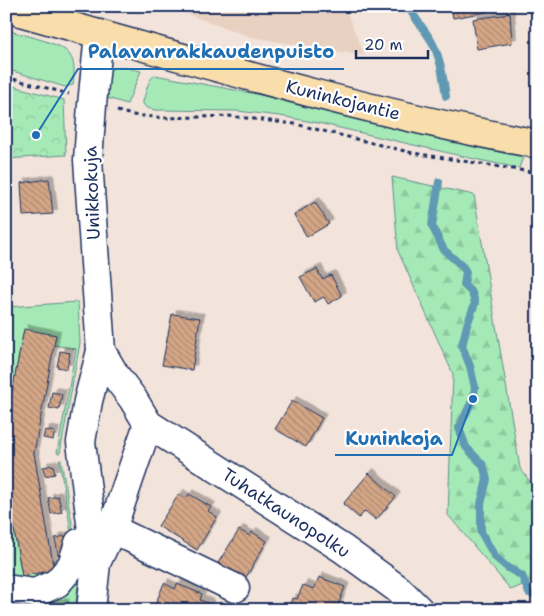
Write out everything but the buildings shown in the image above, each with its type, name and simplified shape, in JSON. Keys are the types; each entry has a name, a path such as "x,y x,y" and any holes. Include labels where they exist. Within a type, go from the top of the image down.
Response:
{"main road":[{"name":"Kuninkojantie","path":"6,8 366,107 538,144"}],"street":[{"name":"Unikkokuja","path":"91,610 81,442 88,401 101,351 88,160 99,34"},
{"name":"Unikkokuja","path":"88,553 112,529 148,424 101,351"},
{"path":"88,401 97,391 103,388 111,386 125,389"},
{"name":"Tuhatkaunopolku","path":"148,424 343,549 398,589 419,610"},
{"path":"112,529 236,588"},
{"path":"6,590 35,593 57,583 72,565 88,553"}],"path":[{"path":"6,77 70,94 92,105 132,115 167,118 229,116 295,124 413,153 538,173"}],"shaded area":[{"path":"165,6 344,6 365,56 250,37"}],"green space":[{"path":"6,30 40,39 65,50 73,61 73,85 65,87 6,69"},
{"path":"122,67 141,71 127,104 101,96 104,73 114,68"},
{"path":"155,75 325,107 480,148 523,157 519,168 280,116 237,111 155,110 147,108 143,101 148,83"},
{"path":"6,84 64,100 66,155 6,159"},
{"path":"392,177 474,195 520,468 538,493 538,578 511,590 448,515 453,374 398,251"},
{"path":"78,302 80,343 60,453 57,453 76,349 54,345 56,335 24,330 6,423 6,307"},
{"path":"59,460 61,460 80,569 75,610 64,610 64,604 43,602 76,562"},
{"path":"6,484 22,576 54,570 53,561 68,558 61,574 6,584"}],"waterway":[{"path":"408,6 438,55 446,96"},
{"path":"439,182 432,226 444,250 466,272 464,285 472,293 475,303 462,346 470,366 475,388 473,399 459,428 466,447 483,465 487,479 481,504 481,532 495,557 508,568 522,576 529,593 538,596"}],"place":[{"name":"Palavanrakkaudenpuisto","path":"36,135"},
{"name":"Kuninkoja","path":"473,399"}]}
